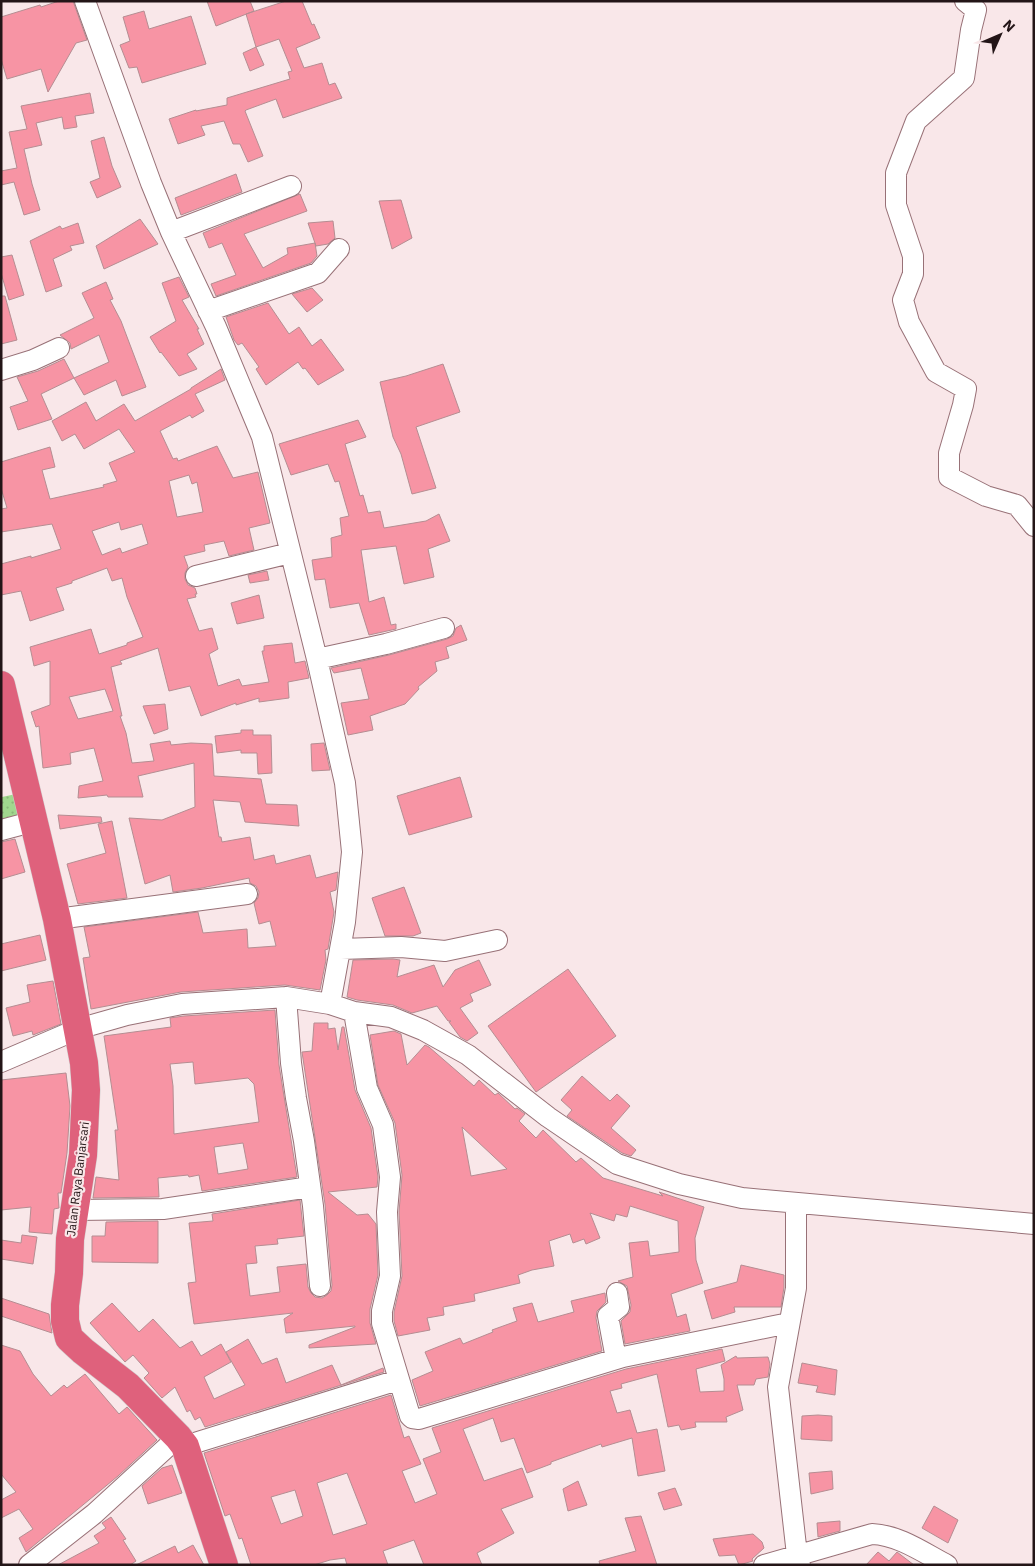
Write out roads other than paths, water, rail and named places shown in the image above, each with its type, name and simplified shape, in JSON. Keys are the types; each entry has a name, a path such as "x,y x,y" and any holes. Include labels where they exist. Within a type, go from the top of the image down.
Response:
{"highway":[{"name":"Jalan Raya Banjarsari","path":"1,686 35,821 84,1063 86,1110 83,1155 70,1239 69,1273 65,1305 65,1320 69,1338 128,1386 182,1441 224,1565"}],"street":[{"path":"85,1 151,184 262,437 317,659 344,783 352,852 341,949 330,1004"},
{"path":"965,1 976,10 964,78 916,121 896,173 896,205 913,256 913,274 903,300 909,322 936,372 966,390 949,453 950,477 986,496 1017,505 1034,526"},
{"path":"171,232 292,186"},
{"path":"208,311 318,273 339,249"},
{"path":"1,370 33,360 59,348"},
{"path":"196,576 290,553"},
{"path":"317,659 386,644 444,628"},
{"path":"1,830 35,821"},
{"path":"56,919 246,894"},
{"path":"341,949 401,947 444,951 497,940"},
{"path":"286,997 291,1063 310,1187 320,1286"},
{"path":"1,1062 78,1029 127,1015 182,1004 286,997 330,1004 354,1012 391,1017 423,1030 468,1055 548,1117 617,1164 688,1186 742,1198 1034,1224"},
{"path":"354,1012 367,1088 383,1126 390,1177 387,1212 390,1276 382,1317 395,1370 412,1418 419,1419 616,1359 788,1323"},
{"path":"75,1210 163,1209 310,1187"},
{"path":"796,1203 796,1288 788,1323 778,1387 798,1560"},
{"path":"616,1359 608,1316 619,1307 617,1293"},
{"path":"29,1565 182,1441 395,1370"},
{"path":"764,1565 798,1560 872,1534 884,1534 947,1565"}]}
